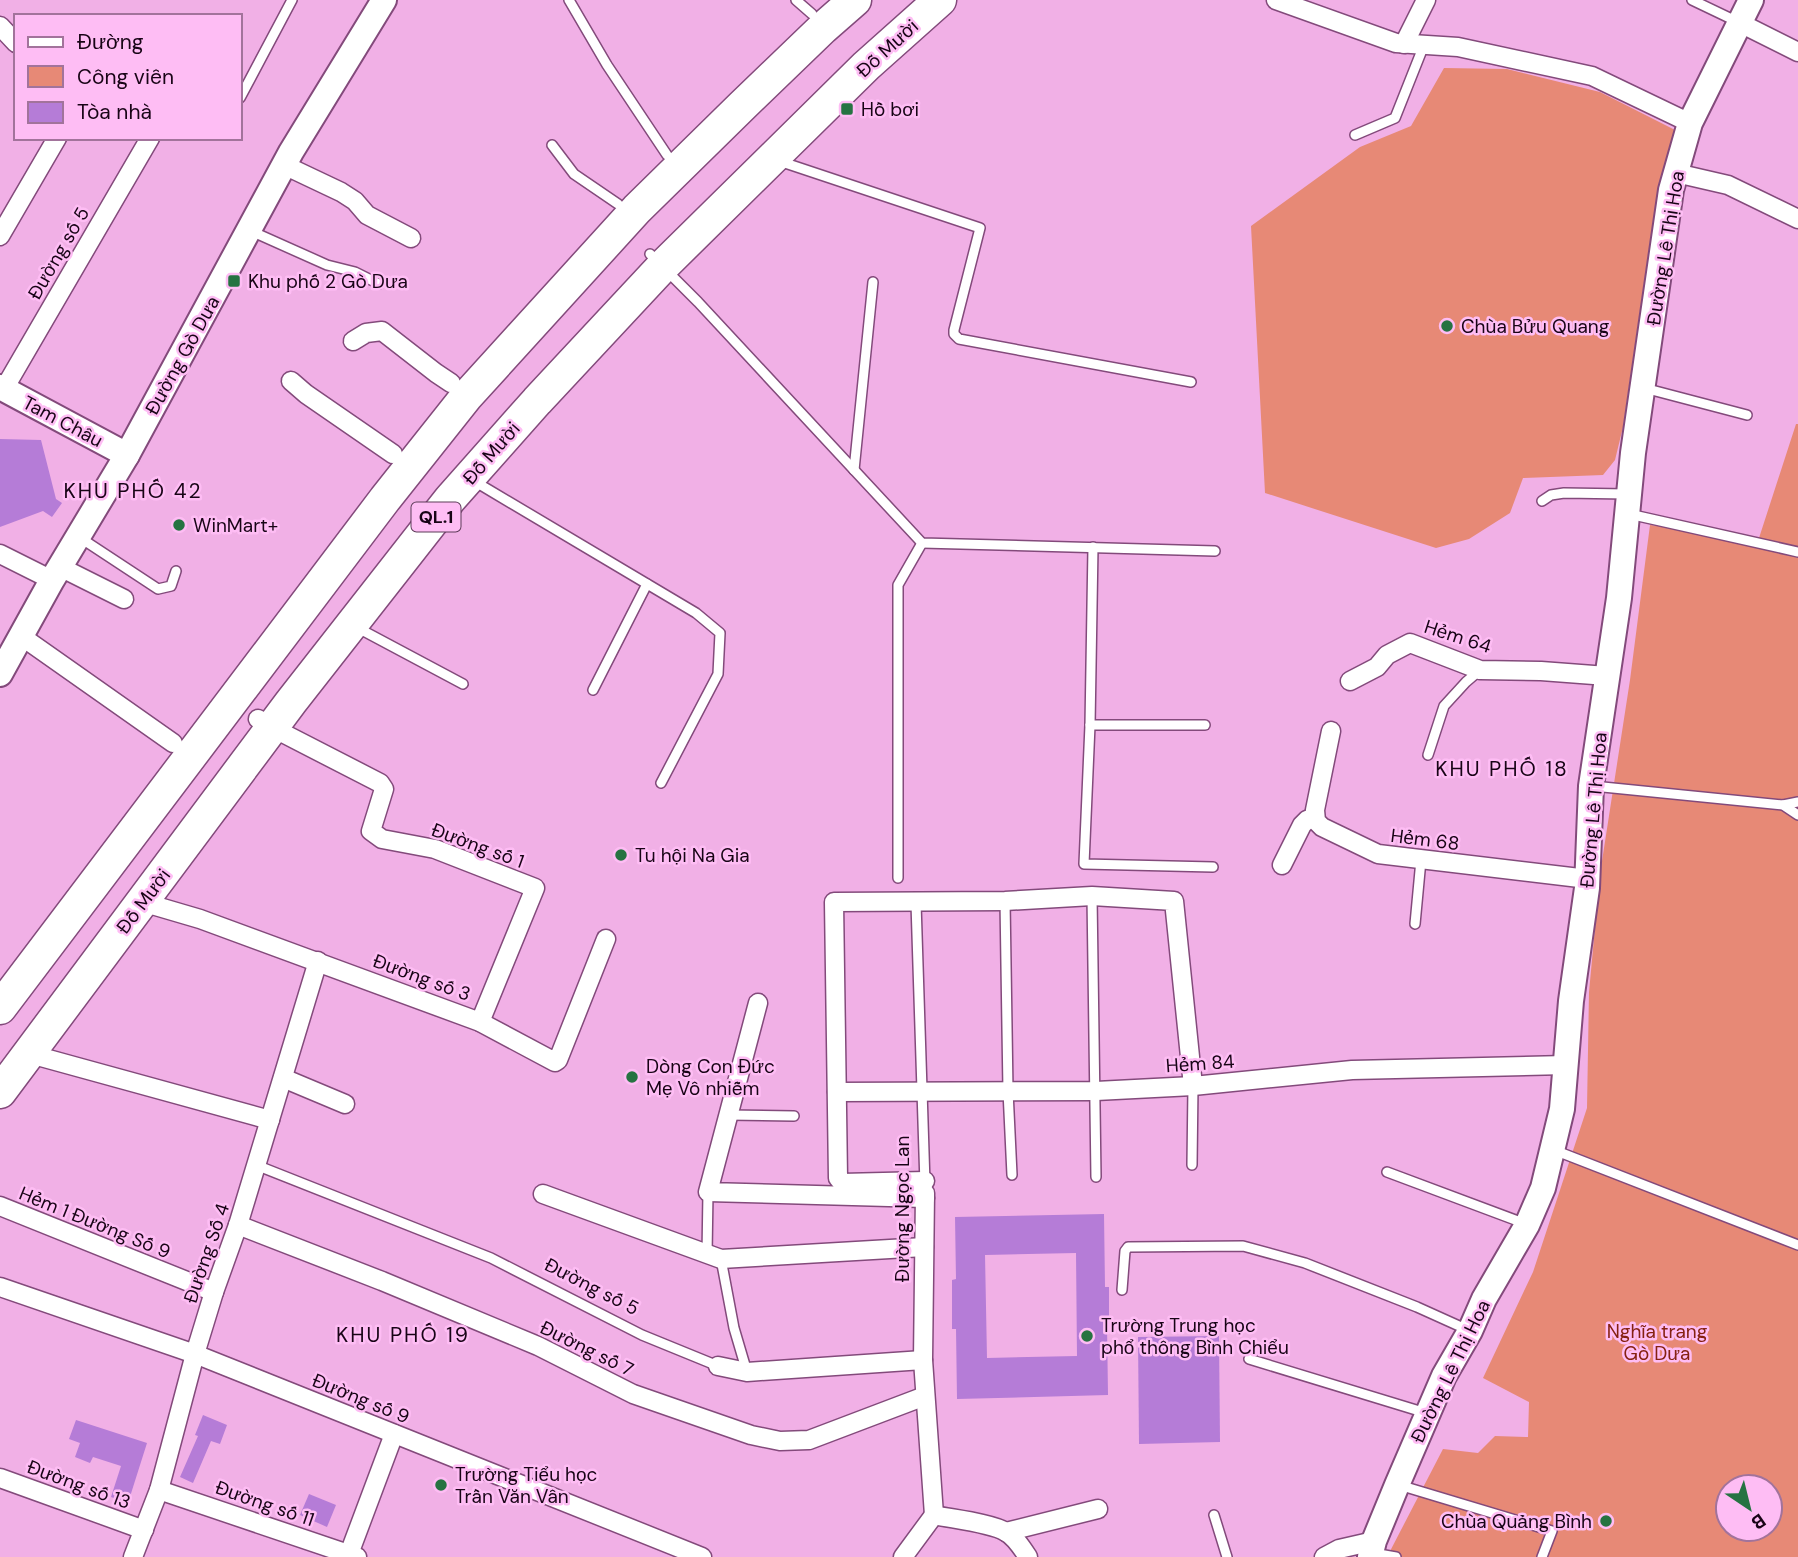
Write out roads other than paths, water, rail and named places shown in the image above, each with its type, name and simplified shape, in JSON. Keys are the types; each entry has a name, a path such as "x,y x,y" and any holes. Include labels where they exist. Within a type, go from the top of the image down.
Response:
{"highway":[{"name":"QL.1","path":"0,977 84,882 466,397 637,209 855,0"},
{"name":"Đỗ Mười","path":"0,1066 265,724 351,625 450,499 753,149 916,0"},
{"name":"Đỗ Mười","path":"0,1092 142,902 265,724 347,595 494,421 577,330 771,158 866,66 940,0"},
{"name":"QL.1","path":"0,1008 173,743 393,454 452,383 618,204 812,5"}],"street":[{"name":"Đường Gò Dưa","path":"0,674 127,455 284,165 384,0"},
{"path":"1276,0 1396,43 1458,47 1592,76 1690,123"},
{"path":"1404,44 1426,0"},
{"name":"Đường Lê Thị Hoa","path":"1372,1550 1444,1376 1484,1298 1527,1225 1543,1188 1562,1109 1571,1001 1588,879 1591,786 1619,598 1633,453 1671,190 1690,123 1751,0"},
{"path":"1740,23 1798,52"},
{"path":"0,26 14,41"},
{"path":"1,229 56,140"},
{"name":"Đường số 5","path":"2,388 149,140"},
{"path":"284,165 341,192 355,201 367,215 411,238"},
{"path":"1676,173 1728,185 1798,219"},
{"path":"353,341 366,333 382,331 452,383"},
{"path":"291,380 306,394 393,454"},
{"name":"Tam Châu","path":"2,388 127,455"},
{"path":"0,554 124,599"},
{"path":"21,636 173,743"},
{"name":"Hẻm 64","path":"1350,681 1377,667 1387,654 1409,643 1480,670 1607,676"},
{"name":"Đường số 1","path":"265,724 380,783 384,789 370,831 382,839 435,849 535,888 480,1021"},
{"path":"1282,865 1302,825 1314,817 1331,731"},
{"name":"Hẻm 68","path":"1314,817 1318,825 1378,854 1588,879"},
{"path":"925,1191 839,1182 834,902 1005,901 1092,896 1174,901 1193,1086"},
{"name":"Đường số 3","path":"142,902 200,919 480,1021 555,1062 606,939"},
{"name":"Đường Số 4","path":"132,1557 159,1490 195,1354 238,1225 318,961"},
{"path":"758,1003 708,1192 925,1191"},
{"path":"30,1054 270,1120"},
{"name":"Hẻm 84","path":"837,1092 1096,1091 1193,1086 1352,1070 1566,1065"},
{"path":"283,1078 345,1104"},
{"name":"Đường Ngọc Lan","path":"925,1191 923,1360 934,1515"},
{"path":"543,1194 714,1257 924,1247"},
{"name":"Hẻm 1 Đường Số 9","path":"0,1206 214,1292"},
{"name":"Đường số 7","path":"238,1225 538,1346 633,1394 751,1435 780,1441 809,1440 925,1396"},
{"name":"Đường số 9","path":"0,1287 195,1354 702,1557"},
{"name":"Đường số 5","path":"718,1366 747,1372 923,1360"},
{"path":"353,1555 394,1434"},
{"name":"Đường số 13","path":"0,1478 144,1530"},
{"name":"Đường số 11","path":"159,1490 353,1555"},
{"path":"1006,1532 1098,1509"},
{"path":"903,1557 934,1515 1006,1532 1028,1557"},
{"path":"1324,1557 1339,1549 1372,1550"}],"lane":[{"path":"242,94 292,0"},
{"path":"569,0 607,65 667,155"},
{"path":"1692,0 1740,23"},
{"path":"1355,135 1395,118 1424,45"},
{"path":"552,145 574,174 618,204"},
{"path":"771,158 980,228 954,330 959,339 1191,382"},
{"path":"249,230 327,265 355,272 379,284"},
{"path":"656,260 922,542 1215,551"},
{"path":"854,470 873,282"},
{"path":"1643,387 1747,415"},
{"path":"469,479 696,612 720,634 718,674 661,783"},
{"path":"1542,501 1551,495 1564,493 1628,504 1798,552"},
{"path":"78,536 158,589 171,586 176,571"},
{"path":"898,878 898,585 922,542"},
{"path":"1093,547 1084,863 1213,867"},
{"path":"593,691 647,584"},
{"path":"351,625 463,684"},
{"path":"1428,755 1444,706 1480,670"},
{"path":"1090,724 1205,725"},
{"path":"1591,786 1783,804 1798,802"},
{"path":"1783,804 1798,815"},
{"path":"1415,924 1421,860"},
{"path":"1092,896 1096,1177"},
{"path":"1005,901 1012,1175"},
{"name":"Đường Ngọc Lan","path":"916,903 925,1191"},
{"path":"1192,1165 1193,1086"},
{"path":"728,1115 794,1116"},
{"path":"1552,1150 1798,1245"},
{"name":"Đường số 5","path":"256,1165 491,1258 642,1335 718,1366"},
{"path":"1387,1172 1527,1225"},
{"path":"708,1192 714,1257 747,1372"},
{"path":"1122,1290 1125,1251 1128,1247 1243,1246 1305,1263 1417,1307 1469,1331"},
{"path":"1249,1359 1428,1413"},
{"path":"1397,1485 1552,1531 1542,1557"},
{"path":"1214,1515 1227,1557"},
{"path":"1372,1550 1396,1557"}],"place":[{"name":"Hồ bơi","path":"847,109"},
{"name":"Khu phố 2 Gò Dưa","path":"234,281"},
{"name":"Chùa Bửu Quang","path":"1447,326"},
{"name":"WinMart+","path":"179,525"},
{"name":"Tu hội Na Gia","path":"621,855"},
{"name":"Dòng Con Đức Mẹ Vô nhiễm","path":"632,1077"},
{"name":"Trường Trung học phổ thông Bình Chiểu","path":"1087,1336"},
{"name":"Trường Tiểu học Trần Văn Vân","path":"441,1485"},
{"name":"Chùa Quảng Bình","path":"1606,1521"}],"district":[{"name":"KHU PHỐ 42","path":"133,491"},
{"name":"KHU PHỐ 18","path":"1502,769"},
{"name":"KHU PHỐ 19","path":"403,1335"}],"park label":[{"name":"Nghĩa trang Gò Dưa","path":"1657,1342"}]}
